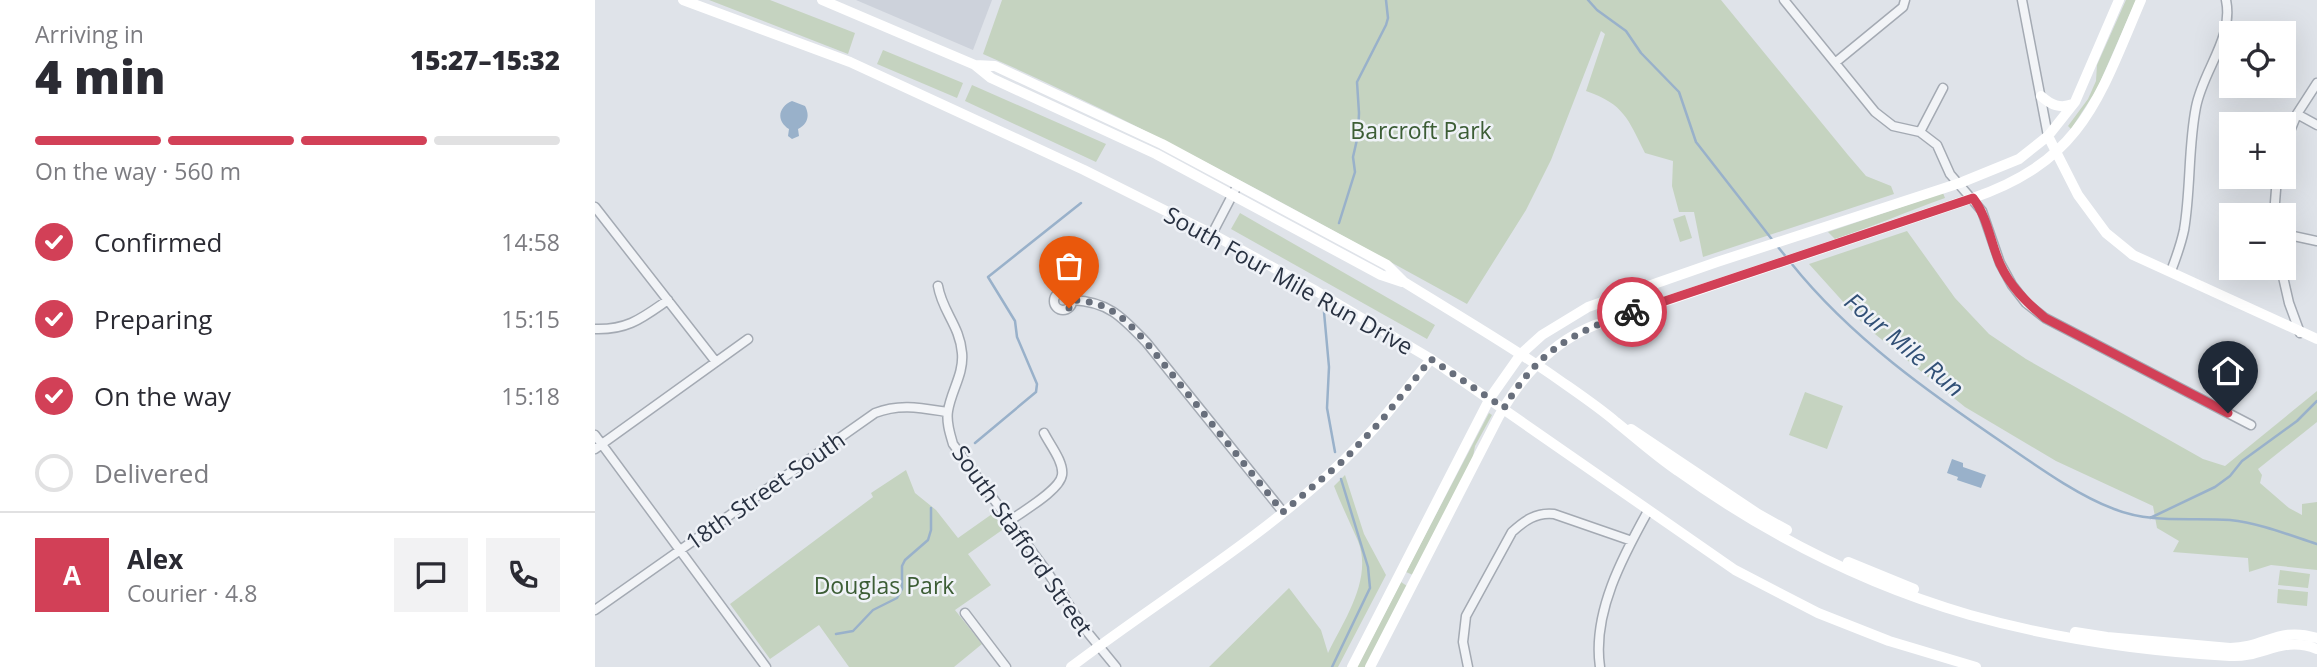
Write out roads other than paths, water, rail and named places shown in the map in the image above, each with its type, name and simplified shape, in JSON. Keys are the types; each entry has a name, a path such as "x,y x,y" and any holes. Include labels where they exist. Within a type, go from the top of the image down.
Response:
{"main road":[{"name":"South Four Mile Run Drive","path":"683,0 850,62 1084,170 1212,234 1431,359 1735,570 1786,598 1889,641 1976,667"},
{"name":"South Four Mile Run Drive","path":"822,0 975,65 991,78 1156,154 1381,275 1404,282"},
{"path":"1352,667 1490,398 1521,354 1556,325 1588,307 1960,183 2019,159 2048,135 2073,104 2119,0"},
{"path":"1370,667 1504,408 1524,376 1536,365 1582,330 1973,198 2020,179 2055,153 2072,136 2096,102 2141,0"},
{"name":"South Four Mile Run Drive","path":"975,65 995,66 1162,144 1387,265 1404,282 1521,354 1615,421 1678,471 1754,520 1851,571 1940,606 2028,630 2094,643 2239,657 2287,643 2317,649"},
{"path":"2041,96 2057,107 2073,104"},
{"path":"2048,135 2078,195 2106,233 2133,255 2317,340"},
{"path":"1071,667 1241,546 1344,460 1381,421 1431,359"},
{"name":"South Four Mile Run Drive","path":"1615,421 1643,435 1758,514 1804,540 1880,576 1970,608 2067,631 2142,641 2239,648 2286,634 2317,638"},
{"path":"1400,575 1414,583"}],"street":[{"path":"1784,0 1875,112 1893,126 1920,132 1937,145 1951,173 1982,211 2000,263 2012,285 2035,310 2045,318 2251,425"},
{"path":"1836,62 1903,7 1905,0"},
{"path":"2022,0 2048,135"},
{"path":"2171,271 2185,222 2196,106 2225,34 2229,13 2226,0"},
{"path":"2317,83 2297,114 2317,125"},
{"path":"1920,132 1943,88"},
{"path":"1212,234 1238,183"},
{"path":"595,207 716,362"},
{"path":"2296,237 2317,242"},
{"path":"2284,280 2289,303 2301,332"},
{"path":"938,286 940,297 958,331 963,356 959,379 947,412"},
{"path":"595,329 607,330 633,324 667,300"},
{"path":"1073,300 1103,305 1122,316 1283,512"},
{"path":"598,446 748,339"},
{"name":"18th Street South","path":"595,610 875,413 905,406 947,412"},
{"name":"South Stafford Street","path":"947,412 949,431 960,456 1011,520 1069,607 1116,667"},
{"path":"1011,520 1054,488 1062,475 1061,466 1044,433"},
{"path":"595,435 598,446 767,667"},
{"path":"1600,667 1598,642 1609,594 1648,511"},
{"path":"1468,667 1463,642 1466,616 1512,532 1520,525 1543,513 1553,514 1632,541"},
{"path":"965,613 1006,667"}],"water":[{"path":"792,101 805,106 808,116 804,125 798,129 799,136 792,139 788,136 789,129 782,122 780,114"},
{"path":"1952,459 1963,463 1963,467 1986,475 1981,488 1957,480 1958,477 1947,473"}],"waterway":[{"path":"1339,223 1355,172 1353,157 1359,113 1357,82 1386,25 1386,0"},
{"name":"Four Mile Run","path":"1588,0 1626,31 1641,53 1679,92 1696,142 1774,242"},
{"path":"975,443 1036,392 1037,384 1017,337 1015,321 988,277 1081,203"},
{"name":"Four Mile Run","path":"1778,247 1787,258"},
{"name":"Four Mile Run","path":"1791,263 1839,316 1893,363 1980,427 2087,497 2128,514 2172,519 2230,520 2317,544"},
{"path":"1324,312 1329,367 1327,408 1335,452"},
{"path":"2150,518 2215,487 2230,476 2242,461 2297,421 2317,401"},
{"path":"1332,667 1370,588 1368,567 1341,479"},
{"path":"836,634 853,631 873,610 897,598 902,589 902,566 905,560 928,540 931,508"}],"park label":[{"name":"Barcroft Park","path":"1421,130"},
{"name":"Douglas Park","path":"884,585"}]}
